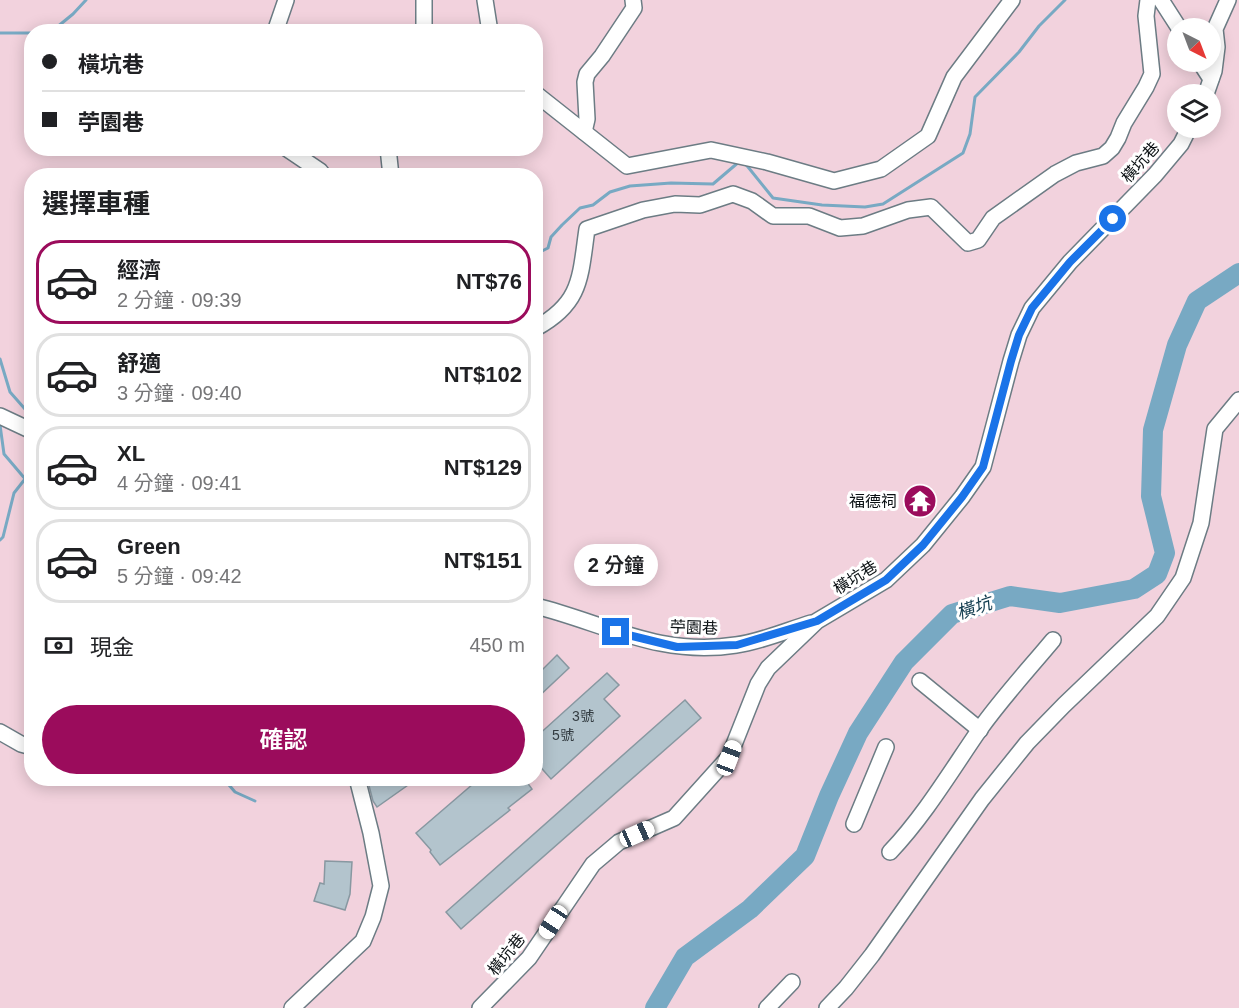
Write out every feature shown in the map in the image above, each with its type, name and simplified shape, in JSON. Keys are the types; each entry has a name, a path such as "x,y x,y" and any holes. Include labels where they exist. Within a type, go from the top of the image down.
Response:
{"street":[{"path":"278,24 286,0"},
{"path":"424,0 424,24"},
{"path":"485,0 489,24"},
{"path":"584,132 587,118 585,82 587,74 634,8 633,0"},
{"path":"543,100 627,165 711,150 767,162 834,181 881,169 928,136 954,77 1012,0"},
{"path":"543,324 554,318 572,300 580,276 587,229 643,210 675,204 700,205 734,194 752,201 773,216 809,216 840,228 863,226 908,210 932,207 968,243 978,240 993,218 1055,174 1076,163 1103,156 1112,148 1152,74 1146,16 1148,0"},
{"path":"1161,0 1173,18"},
{"path":"1209,84 1216,46 1215,30 1228,0"},
{"path":"1206,72 1211,79"},
{"name":"橫坑巷","path":"480,1008 529,958 593,864 619,842 674,818 729,758 758,684 768,668 817,621 886,580 923,545 962,497 983,467 1019,335 1032,308 1070,262 1155,175 1183,138"},
{"path":"298,156 316,168"},
{"path":"827,1008 872,956 982,799 1027,743 1157,616 1183,578 1201,523 1215,429 1239,400"},
{"path":"3,418 24,427"},
{"name":"苧園巷","path":"543,608 635,638 677,647 737,645 817,621"},
{"path":"890,852 936,794 980,730 1053,640"},
{"path":"920,681 980,730"},
{"path":"0,724 24,743"},
{"path":"0,732 24,744"},
{"path":"854,824 886,747"},
{"path":"292,1008 363,941 373,917 381,886 359,786"},
{"path":"766,1008 792,982"}],"shaded area":[{"path":"0,0 1239,0 1239,1008 0,1008"}],"building":[{"path":"557,655 569,668 543,692 543,669"},
{"path":"607,673 619,685 604,699 620,716 551,779 543,770 543,731"},
{"path":"685,700 701,718 461,929 446,912"},
{"path":"369,786 407,786 377,807"},
{"path":"471,786 530,786 532,789 508,808 510,810 440,865 416,833"},
{"path":"325,861 352,862 350,894 345,910 314,901 320,883 324,884"}],"waterway":[{"path":"61,24 86,0"},
{"path":"744,162 773,198 822,205 865,207 883,204 963,153 970,134 975,97 1065,0"},
{"path":"0,33 24,33"},
{"path":"543,250 548,248 551,237 580,208 593,205 610,192 630,186 671,183 713,184 740,161"},
{"name":"橫坑","path":"655,1008 685,957 750,909 805,856 858,733 904,662 952,614 1010,596 1060,603 1134,589 1157,574 1165,553 1151,496 1153,430 1177,345 1197,301 1239,273"},
{"path":"0,359 10,392 24,408"},
{"path":"0,425 4,454 24,478"},
{"path":"0,540 3,537 14,493 24,480"},
{"path":"230,786 235,792 255,801"}],"place":[{"name":"福德祠","path":"920,501"}],"route":[{"path":"616,632 677,647 737,645 817,621 886,580 923,545 983,467 1019,335 1032,308 1070,262 1113,219"}]}
